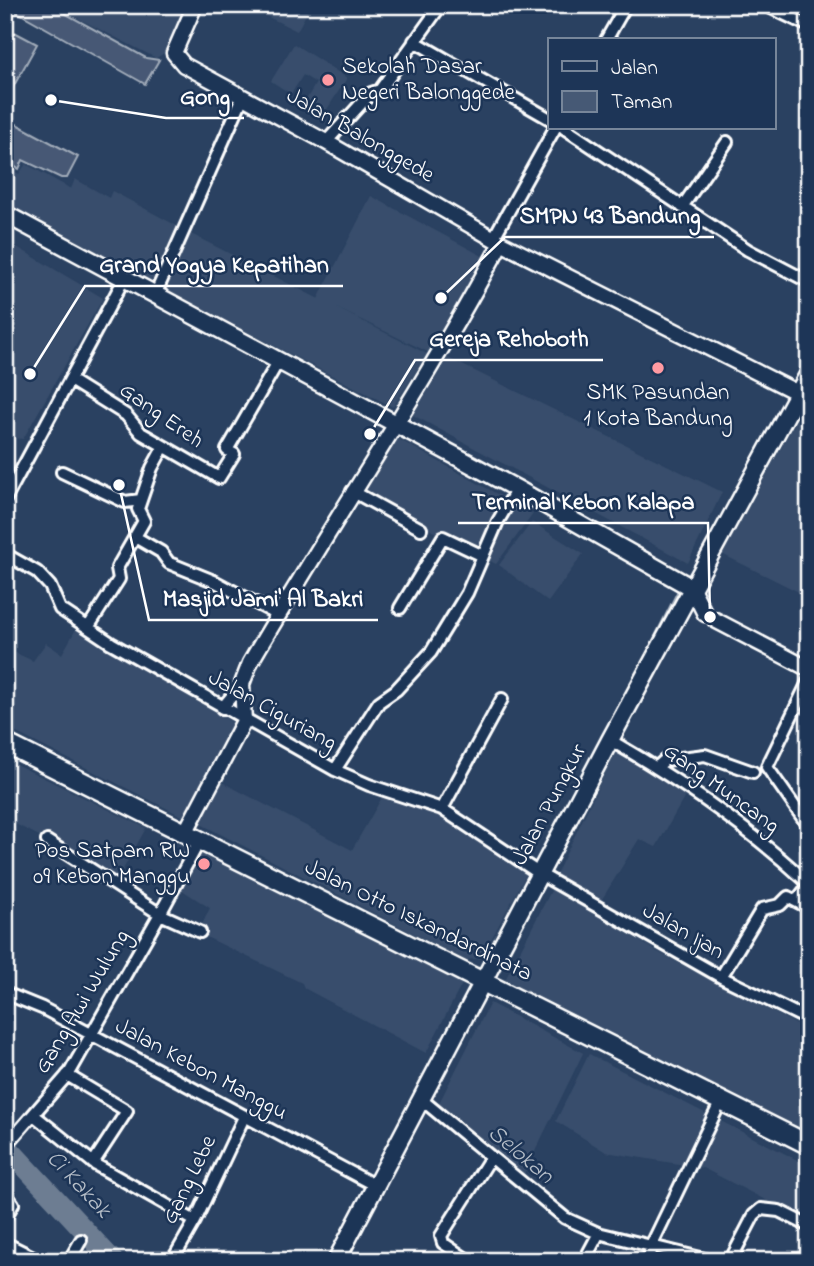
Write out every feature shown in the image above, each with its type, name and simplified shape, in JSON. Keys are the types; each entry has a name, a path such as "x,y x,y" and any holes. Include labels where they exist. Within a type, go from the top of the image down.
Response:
{"main road":[{"path":"8,218 517,489 692,588"},
{"name":"Jalan Pungkur","path":"337,1260 692,588 804,396 809,373"},
{"name":"Jalan Otto Iskandardinata","path":"6,743 809,1145"}],"street":[{"name":"Jalan Balonggede","path":"195,5 176,45 174,53 177,60 497,241 804,396"},
{"path":"326,142 370,93 380,90 441,5"},
{"path":"607,38 626,5"},
{"path":"765,5 809,26"},
{"path":"414,41 548,118"},
{"path":"155,295 243,97"},
{"path":"222,708 242,684 278,615 352,491 397,425 554,130"},
{"path":"567,130 748,250 809,282"},
{"path":"682,207 727,142"},
{"path":"5,500 124,279"},
{"name":"Gang Ereh","path":"70,380 126,415 141,433 163,448 219,478 234,454 227,450 278,362"},
{"path":"89,626 118,579 117,568 145,518 138,509 152,468 163,448"},
{"path":"62,472 125,502 142,500"},
{"path":"335,770 379,702 396,690 431,652 467,593 498,521 517,489"},
{"path":"352,491 421,529"},
{"path":"135,537 161,552 169,563 216,582 278,615"},
{"path":"400,608 443,537 483,556"},
{"name":"Jalan Ciguriang","path":"5,554 37,572 50,586 61,608 135,659 335,770 369,785 442,809 540,874"},
{"path":"692,588 710,617 809,669"},
{"path":"809,680 767,766 809,827"},
{"path":"192,837 244,720 242,684"},
{"path":"442,809 502,699"},
{"name":"Gang Muncang","path":"610,740 657,767 751,831 805,880 808,886 797,900"},
{"path":"657,767 665,760 705,755 753,772"},
{"name":"Gang Awi Wulung","path":"10,1141 35,1116 67,1075 91,1036 160,914 192,837"},
{"path":"47,841 160,914 200,932"},
{"name":"Jalan Ijan","path":"540,874 721,977 809,1020"},
{"path":"721,977 762,909 780,905 788,897 809,908"},
{"name":"Jalan Kebon Manggu","path":"5,993 42,1008 376,1186"},
{"path":"67,1075 127,1111 93,1163"},
{"path":"421,1099 565,1218 597,1233 713,1261"},
{"path":"648,1261 651,1246 721,1101"},
{"path":"35,1116 93,1163 195,1221"},
{"name":"Gang Lebe","path":"172,1261 195,1221 244,1117"},
{"path":"469,1261 443,1243 441,1236 490,1157"},
{"path":"5,1193 13,1204 5,1218"},
{"path":"730,1261 754,1214 761,1209 779,1211 809,1226"},
{"path":"583,1261 597,1233"},
{"path":"69,1261 81,1240"},
{"path":"5,1243 41,1261"}],"shaded area":[{"path":"52,5 188,5 166,52 156,58"},
{"path":"244,5 311,5 297,31"},
{"name":"Sekolah Dasar Negeri Balonggede","path":"294,44 347,78 322,117 303,105 316,83 303,75 291,94 271,81"},
{"path":"26,164 71,189 75,179 109,198 112,191 177,226 151,283 5,206 5,167 19,174"},
{"path":"371,196 486,258 428,352 318,299"},
{"path":"191,234 427,354 393,407 164,289"},
{"path":"5,240 103,298 23,439 5,437"},
{"path":"448,358 722,492 688,563 413,415"},
{"path":"800,414 809,418 809,597 722,554"},
{"path":"393,436 533,514 496,564 361,494"},
{"path":"532,522 583,554 548,602 499,565"},
{"path":"79,624 236,725 188,819 5,727 5,648 33,661 46,643 62,654"},
{"path":"618,746 688,791 656,847 639,839 599,904 554,879"},
{"path":"5,759 146,828 116,882 64,848 5,819"},
{"path":"218,780 352,850 384,794 436,811 528,871 481,958 465,960 197,822"},
{"path":"201,852 463,982 426,1053 304,988 302,983 198,933 210,908 179,888"},
{"path":"553,887 656,951 809,1031 809,1136 504,982"},
{"path":"490,1003 583,1053 521,1180 437,1107"},
{"path":"589,1054 809,1166 809,1222 703,1168 606,1152 556,1121"}],"green space":[{"path":"5,5 50,5 146,58 159,60 145,84"},
{"path":"5,27 37,44 7,98 5,96"},
{"path":"5,118 78,157 67,178 61,178 23,160 19,169 5,162"}],"waterway":[{"path":"798,404 809,410"},
{"path":"635,678 680,588"},
{"name":"Ci Kakak","path":"5,1145 113,1261"}],"place":[{"name":"Sekolah Dasar Negeri Balonggede","path":"328,80"},
{"name":"Gong","path":"51,100"},
{"name":"SMPN 43 Bandung","path":"441,298"},
{"name":"SMK Pasundan 1 Kota Bandung","path":"658,368"},
{"name":"Grand Yogya Kepatihan","path":"30,374"},
{"name":"Gereja Rehoboth","path":"370,434"},
{"name":"Masjid Jami' Al Bakri","path":"119,485"},
{"name":"Terminal Kebon Kalapa","path":"710,617"},
{"name":"Pos Satpam RW 09 Kebon Manggu","path":"204,864"}],"water label":[{"name":"Selokan","path":"520,1155"}]}
